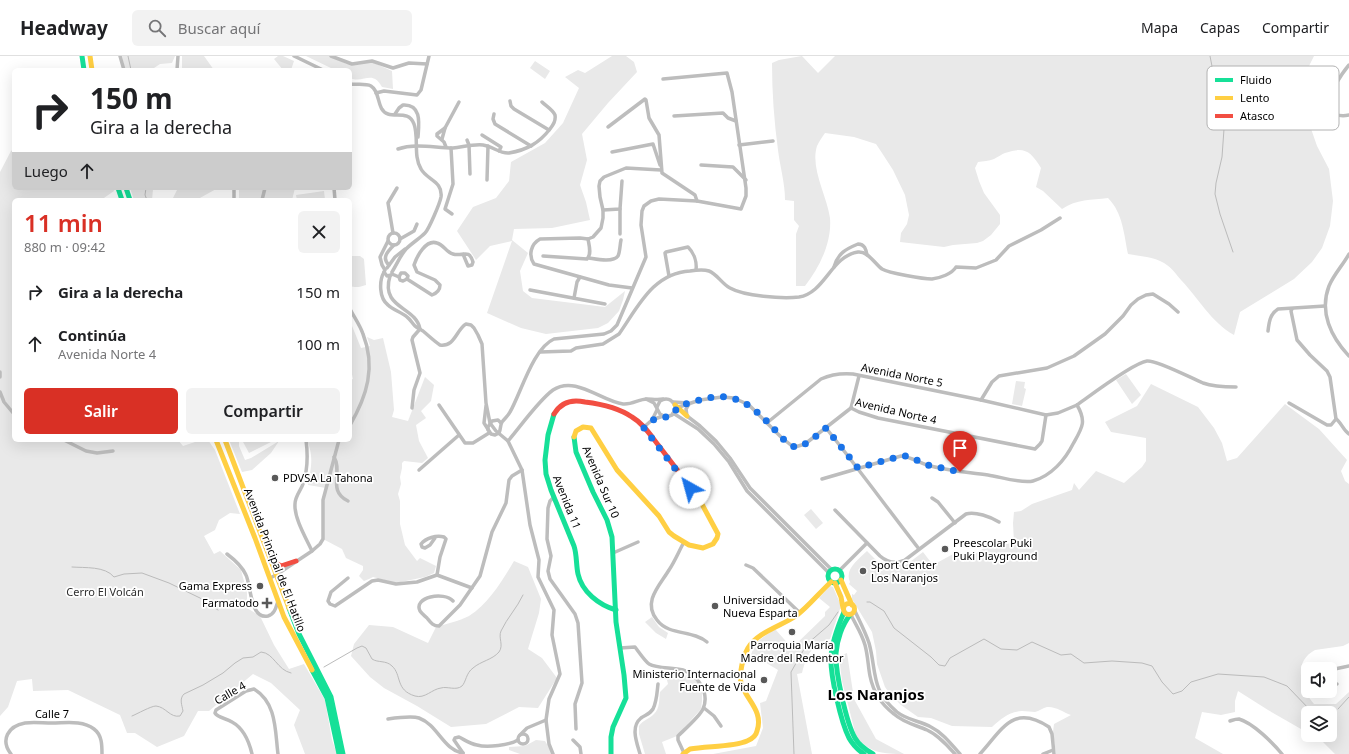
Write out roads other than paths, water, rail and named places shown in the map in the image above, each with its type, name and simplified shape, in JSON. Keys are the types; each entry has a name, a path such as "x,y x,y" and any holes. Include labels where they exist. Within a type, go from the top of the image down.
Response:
{"main road":[{"path":"82,56 84,68"},
{"path":"90,56 92,68"},
{"name":"Avenida 11","path":"616,610 606,608 594,599 580,581 576,551 553,498 546,474 546,456 550,421 554,411 572,400 588,402 629,414 644,428"},
{"path":"675,408 687,416"},
{"name":"Avenida Sur 10","path":"611,754 611,737 613,727 624,706 626,698 616,610 612,537 607,520 576,452 574,436 576,431 582,427 591,428 617,470 662,520 672,535 695,548 708,547 715,542 718,537 718,534 700,499 644,428"},
{"name":"Avenida Principal de El Hatillo","path":"217,442 292,634 327,698 339,754"},
{"name":"Avenida Principal de El Hatillo","path":"226,442 299,634 331,697 343,754"},
{"path":"271,560 281,566 296,560"},
{"path":"851,615 844,610 841,597 829,578 830,571 836,569 840,570 842,576 841,580 853,607 851,615 846,620 837,647 836,658 838,672 853,735 862,748 873,754"},
{"path":"684,754 690,749 749,742 755,738 758,730 757,714 754,704 744,691 741,679 746,653 751,644 790,619 833,583 841,580"},
{"path":"853,607 847,604 844,610 834,638 831,664 846,730 854,745 864,754"}],"street":[{"path":"120,56 123,68"},
{"path":"177,68 178,56"},
{"path":"294,56 319,68"},
{"path":"331,56 352,64 372,61 393,68 410,63 427,64"},
{"path":"376,93 384,91 417,95 421,90 429,56"},
{"path":"1339,78 1349,65"},
{"path":"499,433 501,430 501,423 511,411 526,377 547,342 554,338 604,334 611,331 617,325 646,257 641,225 644,206 651,201 659,199 697,201 741,209 746,196 746,180 739,145 732,92 727,73 663,79"},
{"path":"352,84 369,85 376,93 382,110 388,114 405,115 411,119 415,127 420,168 438,185 441,196 428,229 408,247 398,260 391,274 389,288 392,299 418,322 420,329"},
{"path":"608,126 645,99 649,118 659,135 661,168"},
{"path":"510,101 511,106 514,109 549,130"},
{"path":"442,139 445,128 459,102"},
{"path":"398,149 417,145 451,148 469,145 488,146 505,153 509,153 531,146 538,143 554,124 555,117 553,112 542,102"},
{"path":"395,114 403,105 412,106 417,110 419,117 417,145"},
{"path":"674,116 723,113 728,118 736,121"},
{"path":"494,114 493,119 495,124 531,146"},
{"path":"445,128 436,134 442,139 446,147"},
{"path":"482,136 501,147 499,151"},
{"path":"467,140 469,145 470,174"},
{"path":"739,145 773,141"},
{"path":"612,152 653,144 662,173 695,196 697,201"},
{"path":"487,180 488,146"},
{"path":"451,148 453,184 445,209 452,214"},
{"path":"702,165 732,167 746,180"},
{"path":"632,288 609,285 534,264 531,259 531,249 535,242 540,239 588,239 593,237 601,228 603,210 600,197 600,181 604,177 626,168 661,168"},
{"path":"620,234 622,181"},
{"path":"393,233 388,203 397,188"},
{"path":"603,210 620,209"},
{"path":"540,352 571,350 603,344 613,339 619,334 653,288 668,276 681,271 708,271 713,273 728,287 734,290 756,295 800,297 810,293 834,267 858,252 867,255 881,268 889,272 928,279 938,278 948,274 956,267 976,268 996,260 1009,246 1060,218"},
{"path":"407,279 403,281 400,280 399,277 391,274 387,276 385,257 386,253 394,245 398,244 400,239 414,231 417,224"},
{"path":"391,274 391,269 386,269 382,265 380,254 390,235 393,233"},
{"path":"393,233 398,234 400,239"},
{"path":"588,239 590,249 589,258"},
{"path":"542,256 582,260 589,258 609,260 616,258 619,254 621,240"},
{"path":"388,241 394,245"},
{"path":"399,277 401,273 405,273 408,276 407,279 428,293 432,295 435,294 440,288 440,284 435,280 417,272 414,265 416,256 427,246 435,243 442,246 452,254 462,254"},
{"path":"834,267 836,259 840,254 858,244 863,245 867,255"},
{"path":"408,247 401,251 386,269 381,280 384,301 390,307 406,316 414,326 443,346 451,342 464,325 469,324 474,328 483,350 486,406 484,423 488,431 495,435 499,433"},
{"path":"668,276 666,253 683,248 688,247 692,252 696,270"},
{"path":"1349,254 1330,285 1325,306 1330,331 1349,356"},
{"path":"574,298 577,282 580,277"},
{"path":"530,290 605,304"},
{"path":"981,400 992,382 999,376 1047,368 1074,356 1106,334 1131,305 1146,295 1153,294 1169,304 1178,312"},
{"path":"1268,331 1271,317 1276,310 1325,306"},
{"path":"1292,309 1291,311 1297,340 1327,371 1330,377 1336,419 1349,434"},
{"path":"352,315 363,333 370,360 367,386 352,421"},
{"path":"412,408 414,390 420,373 412,340 420,329"},
{"path":"1046,415 1065,411 1077,405 1141,362 1148,361 1167,367 1204,384 1236,387"},
{"path":"0,372 0,377"},
{"name":"Avenida Norte 5","path":"768,422 816,383 829,375 840,372 981,400 1046,415"},
{"path":"851,408 860,376"},
{"path":"508,441 546,397 559,387 577,387 622,404 628,404 646,399 668,399 675,408 714,444 747,491 830,571"},
{"path":"0,392 4,402 12,412"},
{"name":"Avenida Norte 4","path":"675,408 715,397 734,398 747,404 792,446 795,447 802,446 851,408 858,412 878,418 1034,449 1038,447 1042,441 1046,415"},
{"path":"646,399 654,403 660,414 663,416"},
{"path":"644,428 652,420 658,403 663,399"},
{"path":"1289,403 1327,426 1331,425 1336,419"},
{"path":"652,420 663,416 668,417 675,408 689,404"},
{"path":"689,404 686,409 687,416 716,441 730,458 750,488 830,571"},
{"path":"439,405 465,443 473,443 488,431 490,422"},
{"path":"822,478 901,456 907,456 939,468 996,476 1020,482 1034,481 1052,471 1060,464 1068,453 1083,421 1082,413 1077,405"},
{"path":"486,406 490,422 508,441 522,470 530,525 538,560 538,577 554,610 552,636 560,677 548,704 546,720 549,744 553,754"},
{"path":"490,422 496,420 501,423"},
{"path":"826,428 919,549"},
{"path":"418,470 459,435"},
{"path":"68,442 86,451 97,453 113,451"},
{"path":"306,442 307,469 303,485 295,504 299,522 312,551"},
{"path":"270,578 312,551 323,539 323,500 339,442"},
{"path":"334,457 338,464 336,488 342,498 348,501"},
{"path":"453,601 451,598 436,595 421,602 420,611 435,626 440,626 460,605 480,576 492,532 506,503 509,480 512,476 522,470"},
{"path":"553,498 550,501 548,508 547,539 552,556 548,571 550,579 575,614 578,623 582,683 575,704 576,729"},
{"path":"932,498 938,502 955,523"},
{"path":"835,510 885,561 894,563 905,560 966,514 970,513 992,518 999,522"},
{"path":"435,538 440,536 444,537 446,540 440,557 437,575"},
{"path":"613,553 638,542"},
{"path":"684,542 670,569 654,594 651,608 655,617 665,627 677,632 702,638 707,642"},
{"path":"840,570 867,543"},
{"path":"227,554 237,562 247,576 253,607 260,614 264,616 272,614 276,608 278,600"},
{"path":"746,565 753,568 799,612"},
{"path":"348,578 331,592 328,601 330,604 335,606 372,581 378,580 396,584 417,582 437,575 472,588"},
{"path":"853,607 869,644 875,680 885,698 893,708 905,717 937,730 960,754"},
{"path":"851,615 864,641 872,684 882,702 899,718 909,724 928,730 938,737 955,754"},
{"path":"620,648 635,647 649,664 683,670 693,675 700,683 704,691 704,708 678,736 678,740 684,754"},
{"path":"1337,669 1349,666"},
{"path":"640,754 635,731 636,725 641,718 653,710 656,701 658,684"},
{"name":"Calle 4","path":"252,754 248,740 241,730 231,721 216,715 215,713 216,710 246,691 254,689 258,691 266,701 273,714 278,754"},
{"path":"704,708 714,716 721,726"},
{"path":"388,719 398,717 419,718 434,727 450,746 463,754"},
{"path":"980,754 1014,718 1030,718 1049,727 1052,734 1054,752 1043,754"},
{"path":"1230,721 1234,719 1240,720 1253,726 1282,754"},
{"path":"463,754 454,743 456,738 459,737 472,744 482,746 511,743 518,740 530,726 546,720"},
{"name":"Calle 7","path":"11,754 7,749 5,741 8,732 16,726 26,723 76,723 89,726 97,732 101,740 102,754"},
{"path":"518,740 520,743 525,744 527,742 530,726"},
{"path":"520,736 524,734 528,738"},
{"path":"573,740 580,747 581,754"}],"waterway":[{"path":"128,56 131,68"},
{"path":"1210,56 1212,66"},
{"path":"1224,130 1222,157 1215,194 1233,252"},
{"path":"146,190 146,198"},
{"path":"72,567 100,569 110,573 114,577 124,574 142,573 169,583 200,598 218,610"},
{"path":"324,667 362,646 366,648 372,659 390,664 395,670 404,690 415,696 419,697 441,688 460,687 471,670 499,652 501,647 501,631 523,595"},
{"path":"867,602 870,602 884,611 894,628 939,665 945,666 950,658 984,639 1001,649 1017,650 1032,642 1061,655 1071,654 1084,663 1112,661 1142,663 1152,666 1162,682 1173,694 1182,691 1191,682 1218,674 1264,677 1287,686 1306,706"},
{"path":"794,754 791,672 807,644 829,625 838,612"},
{"path":"132,716 154,706 163,708 173,715 180,716 183,711 181,700 184,694 223,673 243,658 253,657 261,652 269,655 282,669 291,673"},
{"path":"1338,709 1349,697"}],"place":[{"name":"PDVSA La Tahona","path":"275,478"},
{"name":"Preescolar Puki Puki Playground","path":"945,549"},
{"name":"Sport Center Los Naranjos","path":"863,571"},
{"name":"Gama Express","path":"260,586"},
{"name":"Farmatodo","path":"267,603"},
{"name":"Universidad Nueva Esparta","path":"715,606"},
{"name":"Parroquia María Madre del Redentor","path":"792,632"},
{"name":"Ministerio Internacional Fuente de Vida","path":"764,680"}],"district":[{"name":"Los Naranjos","path":"876,695"}],"park label":[{"name":"Cerro El Volcán","path":"105,592"}]}
